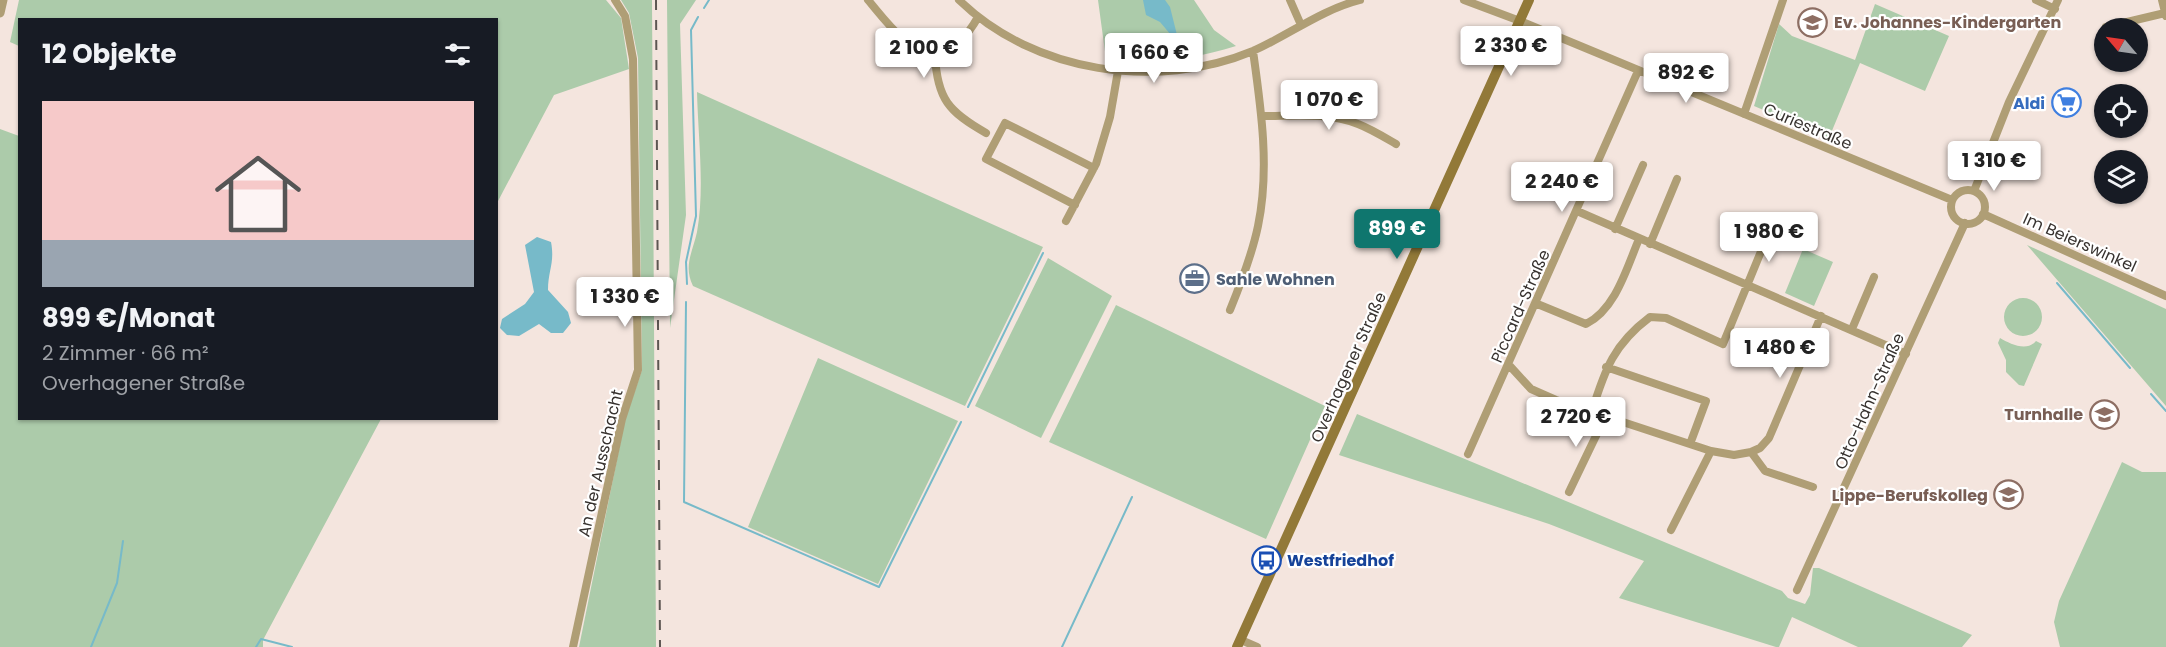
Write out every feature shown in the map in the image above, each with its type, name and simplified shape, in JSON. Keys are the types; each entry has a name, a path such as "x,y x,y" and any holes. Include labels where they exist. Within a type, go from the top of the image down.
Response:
{"main road":[{"name":"Overhagener Straße","path":"1239,643 1529,0"}],"street":[{"path":"0,13 3,0"},
{"name":"An der Ausschacht","path":"573,647 622,419 638,370 633,59 625,16 615,0"},
{"path":"868,0 897,34 914,48 936,55 954,48 969,33 978,17"},
{"path":"959,0 978,17 1007,36 1054,57 1118,71 1161,71 1208,65 1253,51 1301,25 1360,0"},
{"path":"1290,0 1301,25"},
{"name":"Curiestraße","path":"1464,0 1520,21 1952,200"},
{"path":"1744,114 1782,0"},
{"path":"2036,0 2055,9"},
{"path":"1974,191 2009,102 2058,0"},
{"path":"2148,18 2165,15 2162,0"},
{"path":"1230,310 1253,248 1259,224 1263,116 1253,51"},
{"path":"936,55 936,79 945,102 961,118 986,133"},
{"name":"Piccard-Straße","path":"1468,454 1638,70"},
{"path":"1066,221 1094,168 1110,117 1118,71"},
{"path":"1263,116 1342,119 1357,123 1396,144"},
{"path":"1075,205 986,159 1005,123 1094,168"},
{"path":"1616,229 1643,165"},
{"path":"1650,244 1677,179"},
{"path":"1964,190 1974,191 1984,203 1983,214 1974,222 1965,223 1953,215 1952,200 1964,190"},
{"path":"1576,212 1906,354"},
{"name":"Im Beierswinkel","path":"1983,214 2166,296"},
{"name":"Otto-Hahn-Straße","path":"1797,590 1965,223"},
{"path":"1592,411 1606,367 1635,328 1650,317 1666,318 1723,344 1769,232"},
{"path":"1535,303 1586,324 1595,320 1614,295 1639,239"},
{"path":"1852,329 1874,277"},
{"path":"1509,365 1531,389 1711,451 1734,455 1760,448 1769,438 1821,316"},
{"path":"1606,367 1706,401 1690,444"},
{"path":"1569,492 1606,415"},
{"path":"1671,530 1711,451"},
{"path":"1751,452 1765,471 1814,487"},
{"path":"1239,643 1257,647"}],"green space":[{"path":"19,0 606,0 621,18 629,69 554,95 498,201 498,18 18,18 18,46 10,42"},
{"path":"621,0 652,0 656,647 579,647 625,420 642,370 638,58 629,13"},
{"path":"667,0 696,0 680,24 686,215 670,328"},
{"path":"1098,0 1194,0 1214,30 1236,46 1172,59 1139,61 1106,59"},
{"path":"1875,4 1949,36 1925,91 1860,63 1829,138 1754,106 1779,24 1792,36 1855,60"},
{"path":"697,92 1043,247 965,406 693,286 689,265 697,232 701,198"},
{"path":"0,129 18,136 18,420 380,420 263,640 263,647 0,647"},
{"path":"2027,245 2166,309 2166,406"},
{"path":"1803,249 1833,262 1814,306 1785,293"},
{"path":"1048,258 1112,296 1041,438 975,406"},
{"path":"2023,298 2036,304 2042,317 2036,330 2023,336 2010,330 2004,317 2010,304"},
{"path":"1116,305 1325,406 1266,539 1049,442"},
{"path":"2000,338 2018,346 2028,346 2036,341 2042,344 2024,386 2019,385 2006,372 2006,360 1998,343"},
{"path":"818,358 958,421 878,584 748,527"},
{"path":"1357,414 1782,591 1788,598 1805,604 1810,595 1813,568 1819,568 1972,635 1962,647 1858,647 1792,617 1779,647 1776,647 1619,598 1644,561 1549,524 1339,455"},
{"path":"2122,462 2142,472 2166,472 2166,647 2060,647 2054,622 2059,601"}],"water":[{"path":"1143,0 1165,0 1170,7 1177,35 1171,35 1160,22 1146,15"},
{"path":"537,237 551,242 552,256 548,290 568,312 571,323 563,333 551,333 539,324 519,336 507,335 500,328 502,319 525,304 534,292 525,245"}],"waterway":[{"path":"704,8 709,0"},
{"path":"687,284 686,262 696,216 691,30 698,17"},
{"path":"968,407 1043,253"},
{"path":"2057,283 2130,368"},
{"path":"686,302 684,502 879,587 961,422"},
{"path":"2151,394 2166,411"},
{"path":"1062,647 1132,497"},
{"path":"91,647 117,583 123,541"},
{"path":"256,647 261,639 292,647"}],"railway":[{"path":"656,0 660,647"}],"place":[{"name":"Ev. Johannes-Kindergarten","path":"1813,22"},
{"name":"Aldi","path":"2066,103"},
{"name":"Sahle Wohnen","path":"1195,279"},
{"name":"Turnhalle","path":"2104,414"},
{"name":"Lippe-Berufskolleg","path":"2009,495"},
{"name":"Westfriedhof","path":"1266,560"}]}
